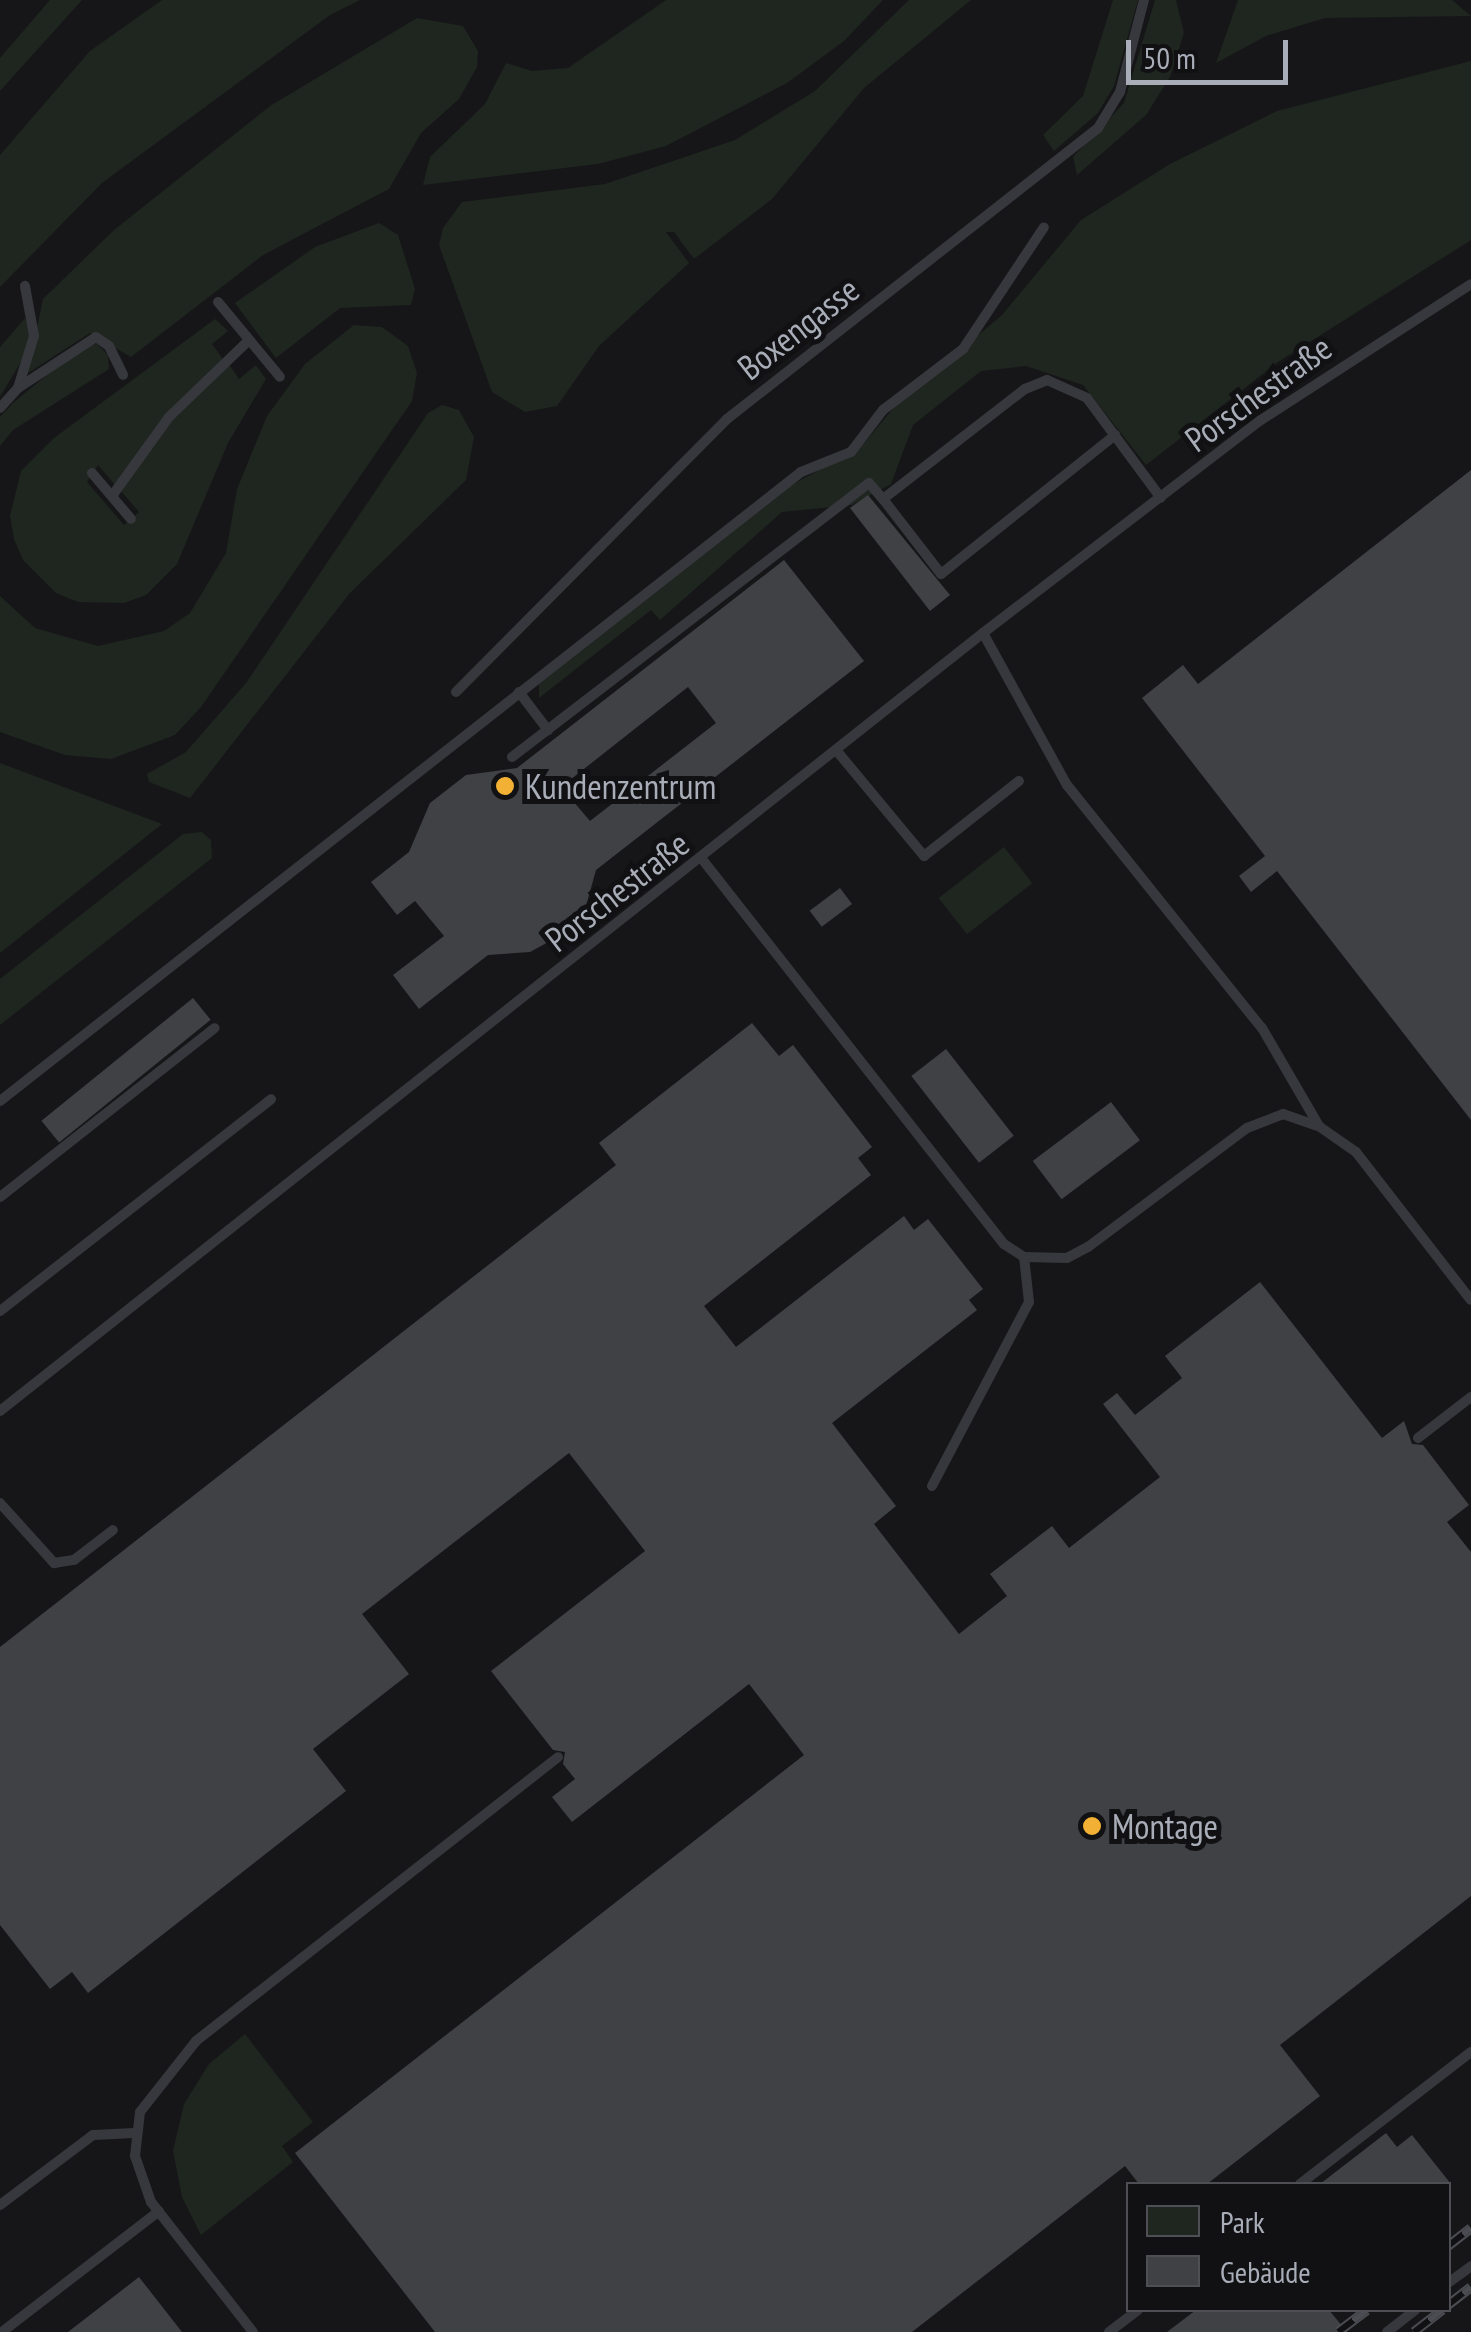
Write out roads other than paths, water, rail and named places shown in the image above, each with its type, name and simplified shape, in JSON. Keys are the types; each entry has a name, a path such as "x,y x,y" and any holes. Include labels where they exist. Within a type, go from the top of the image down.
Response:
{"lane":[{"name":"Boxengasse","path":"456,692 727,419 1098,128 1120,92 1144,0"},
{"path":"0,1101 801,472 851,452 883,410 963,349 1044,227"},
{"name":"Porschestraße","path":"0,1411 983,633 1275,411 1471,284"},
{"path":"18,388 34,336 25,286"},
{"path":"218,302 280,377"},
{"path":"0,408 18,388 96,337 109,346 123,375"},
{"path":"112,496 170,417 249,340"},
{"path":"883,499 1025,389 1047,380 1087,398 1161,498"},
{"path":"512,757 869,483 941,574 1115,435"},
{"path":"92,473 131,519"},
{"path":"983,633 1068,784 1262,1028 1320,1127"},
{"path":"519,692 548,730"},
{"path":"836,750 924,856 1019,781"},
{"path":"702,859 1004,1244 1024,1257 1067,1258 1088,1247 1247,1128 1283,1114 1320,1127 1356,1152 1471,1300"},
{"path":"0,1197 215,1028"},
{"path":"0,1311 271,1099"},
{"path":"932,1486 1028,1302 1024,1257"},
{"path":"1418,1438 1471,1398"},
{"path":"0,1503 54,1563 74,1560 113,1530"},
{"path":"253,2332 144,2186 134,2132 156,2086 196,2041 558,1757"},
{"path":"1303,2182 1471,2052"},
{"path":"0,2204 93,2134 134,2132"},
{"path":"2,2332 159,2211"},
{"path":"1451,2282 1471,2266"},
{"path":"1109,2332 1135,2312"},
{"path":"1387,2332 1413,2312"}],"railway":[{"path":"1451,2244 1471,2228"},
{"path":"1451,2303 1471,2287"},
{"path":"1338,2332 1364,2312"},
{"path":"1414,2332 1439,2312"}],"place":[{"name":"Kundenzentrum","path":"505,786"},
{"name":"Montage","path":"1092,1826"}]}
